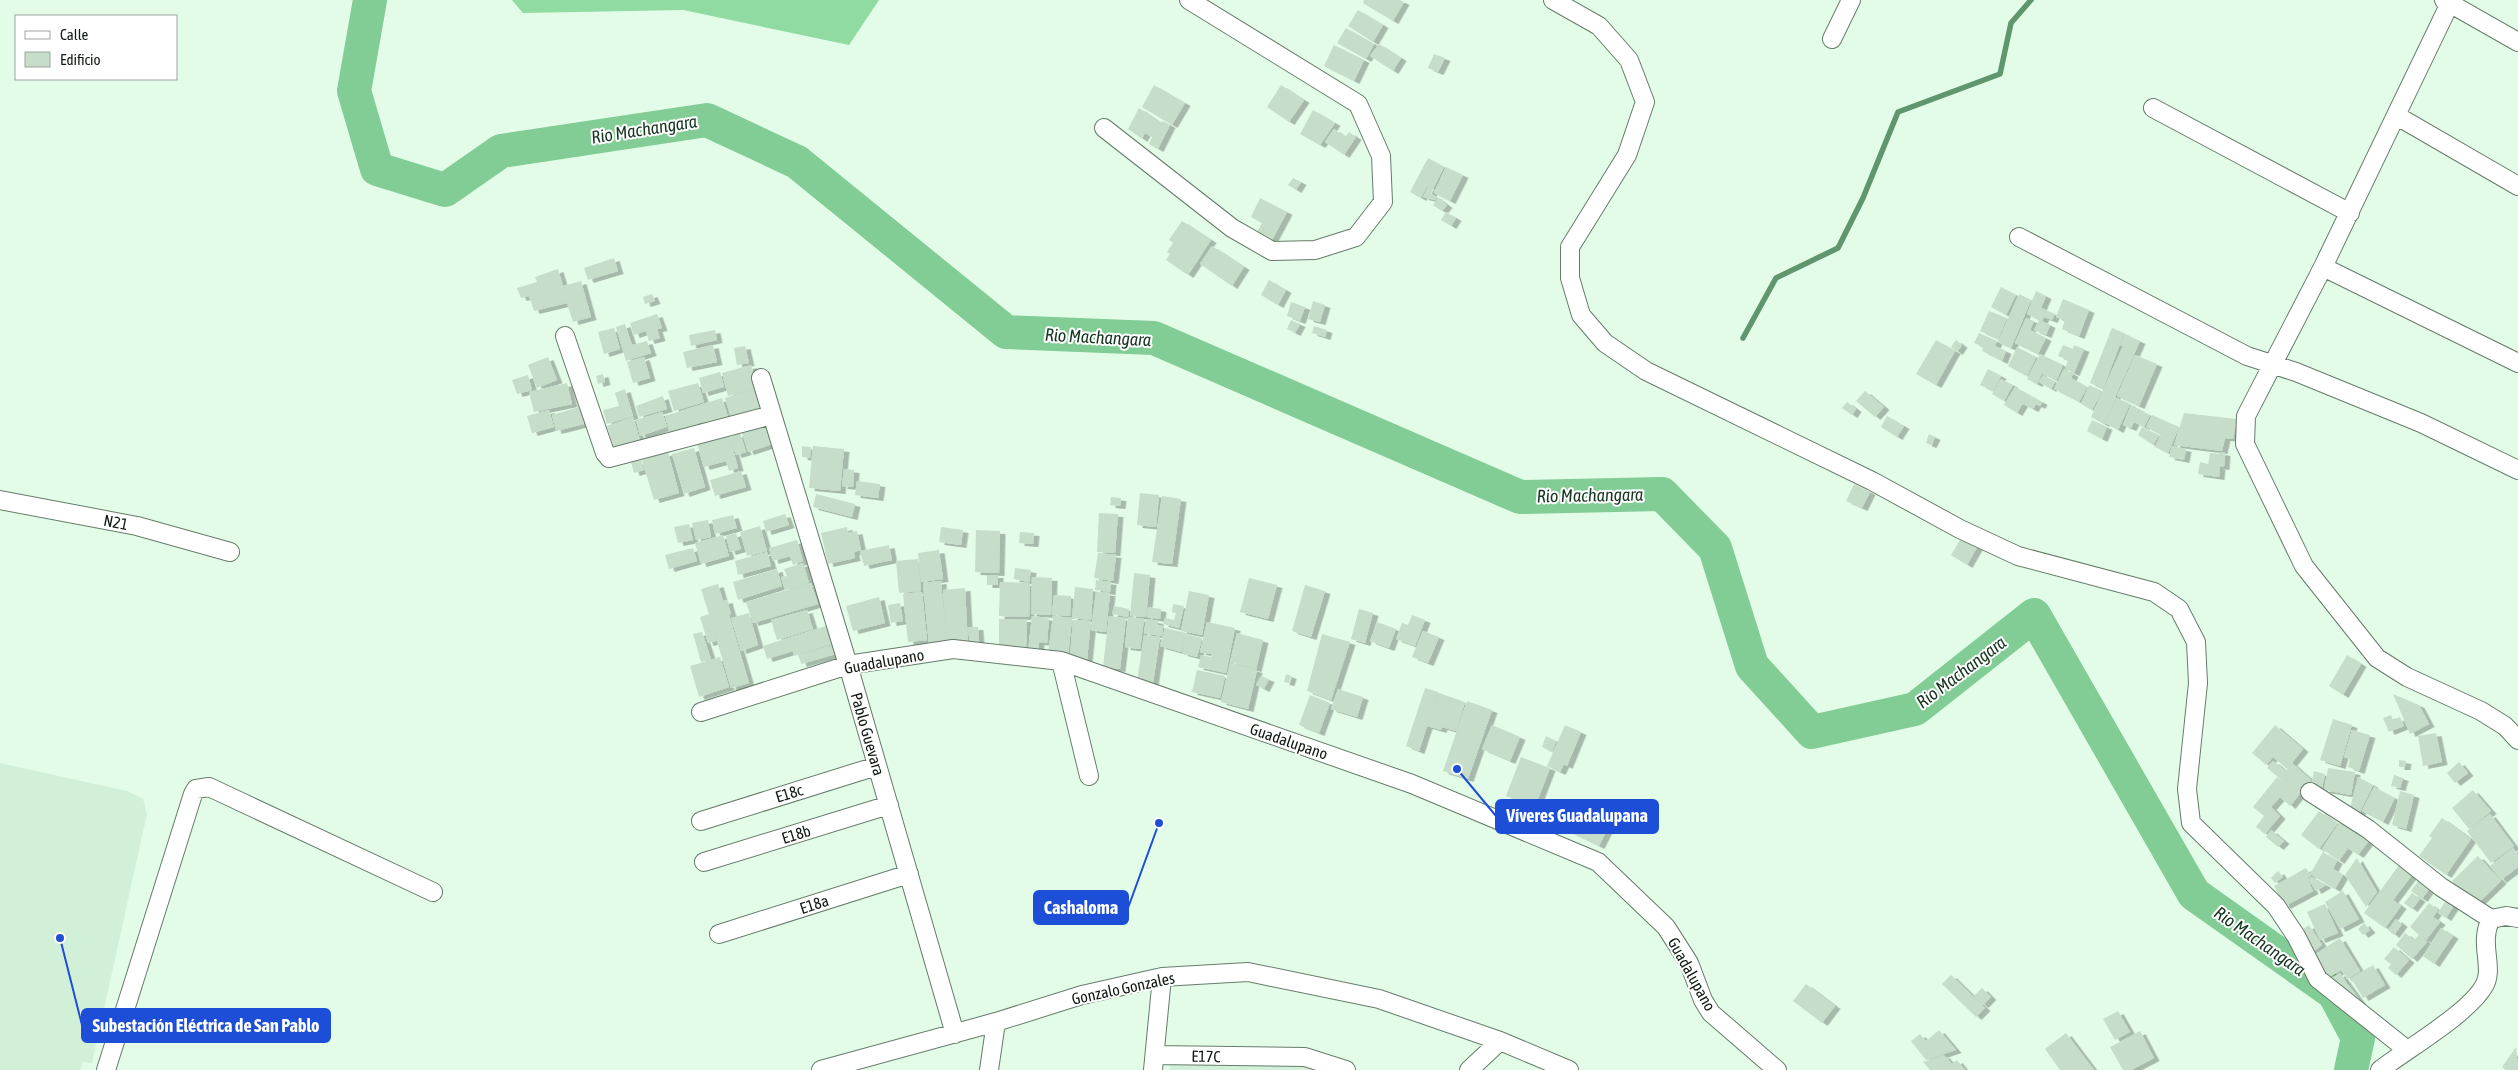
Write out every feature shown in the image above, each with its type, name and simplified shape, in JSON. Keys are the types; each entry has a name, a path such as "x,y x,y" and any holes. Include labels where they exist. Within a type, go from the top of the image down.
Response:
{"street":[{"path":"1104,128 1232,228 1272,251 1315,250 1356,237 1383,202 1381,156 1358,104 1189,0"},
{"path":"1553,0 1599,26 1629,60 1645,102 1627,155 1570,247 1570,278 1581,315 1605,344 1646,371 1872,481 1960,529 2018,556 2154,592 2179,609 2196,642 2198,683 2186,789 2191,823 2276,906 2296,936 2318,979 2406,1050"},
{"path":"1832,39 1851,0"},
{"path":"2518,42 2447,2 2397,116 2350,213 2246,416 2245,444 2304,566 2377,658 2407,677 2481,711 2505,726 2518,740"},
{"path":"2153,108 2350,213"},
{"path":"2397,116 2518,186"},
{"path":"2019,237 2247,356 2272,366 2296,372 2420,423 2518,470"},
{"path":"2323,267 2518,363"},
{"path":"565,336 605,453 609,458 772,415"},
{"name":"Pablo Guevara","path":"761,378 878,766 955,1034"},
{"name":"N21","path":"0,500 137,526 230,552"},
{"name":"Guadalupano","path":"701,712 848,666 953,649 1061,661 1412,784 1598,862 1666,927 1688,963 1703,1000 1711,1013 1778,1070"},
{"path":"1061,661 1089,776"},
{"name":"E18c","path":"701,821 878,766"},
{"path":"106,1070 193,794 196,790 209,786 433,892"},
{"path":"2310,792 2368,829 2441,887 2491,919 2506,916 2518,918"},
{"name":"E18b","path":"704,862 889,805"},
{"name":"E18a","path":"719,934 909,874"},
{"path":"2380,1070 2447,1021 2485,985 2488,966 2485,930 2491,919"},
{"name":"Gonzalo Gonzales","path":"821,1070 955,1034 1082,995 1162,978 1248,972 1379,999 1500,1041 1569,1070"},
{"path":"1154,1063 1162,978"},
{"path":"989,1070 996,1022"},
{"path":"1469,1070 1500,1041"},
{"name":"E17C","path":"1154,1063 1305,1057 1346,1070"}],"shaded area":[{"path":"0,763 127,791 143,799 147,814 92,1063 83,1062 80,1070 0,1070"},
{"path":"1305,1063 1320,1070 1170,1070 1170,1065"}],"green space":[{"path":"512,0 879,0 849,45 683,10 523,13"}],"building":[{"path":"1364,0 1400,0 1404,2 1393,21 1363,3"},
{"path":"1358,10 1383,25 1373,42 1348,26"},
{"path":"1346,28 1374,44 1366,59 1337,43"},
{"path":"1379,44 1401,58 1393,71 1370,56"},
{"path":"1334,45 1364,60 1354,81 1324,66"},
{"path":"1434,54 1445,58 1438,72 1428,68"},
{"path":"1154,85 1185,103 1172,125 1142,107"},
{"path":"1281,85 1304,100 1289,122 1267,107"},
{"path":"1139,108 1161,123 1163,121 1170,125 1158,149 1149,144 1152,137 1145,133 1142,139 1128,129"},
{"path":"1313,110 1335,123 1320,145 1300,134"},
{"path":"1334,129 1345,137 1349,132 1356,137 1344,155 1325,142"},
{"path":"1428,158 1444,167 1433,189 1427,186 1421,198 1410,192"},
{"path":"1446,167 1463,175 1450,201 1434,193"},
{"path":"1293,178 1301,182 1296,190 1288,185"},
{"path":"1428,187 1433,190 1431,194 1437,197 1435,200 1423,197"},
{"path":"1260,198 1287,212 1271,242 1256,234 1262,223 1251,217"},
{"path":"1438,198 1447,205 1442,211 1433,205"},
{"path":"1446,212 1456,218 1451,226 1441,220"},
{"path":"1182,221 1211,240 1188,275 1166,260 1170,254 1167,252 1173,243 1169,240"},
{"path":"1212,246 1244,267 1232,286 1200,264"},
{"path":"614,258 618,271 588,280 584,268"},
{"path":"558,269 563,286 581,281 591,317 573,322 567,303 534,311 529,296 521,298 517,288 537,282 535,277"},
{"path":"1269,280 1286,290 1278,305 1261,295"},
{"path":"2001,287 2016,295 2006,315 1991,307"},
{"path":"2036,291 2046,296 2041,308 2055,314 2052,320 2044,317 2042,321 2050,325 2046,335 2034,330 2039,320 2027,314"},
{"path":"652,294 655,301 645,304 643,297"},
{"path":"2019,294 2031,300 2011,348 1998,342"},
{"path":"2063,299 2089,310 2079,336 2062,329 2065,320 2056,317"},
{"path":"1313,301 1325,305 1320,322 1308,319"},
{"path":"1291,302 1305,307 1300,321 1287,316"},
{"path":"1989,311 2007,318 1998,339 1980,331"},
{"path":"657,314 662,328 657,329 660,338 649,341 646,331 634,335 630,323"},
{"path":"2026,318 2034,321 2030,330 2046,338 2038,354 2015,343"},
{"path":"1291,320 1300,324 1295,333 1287,329"},
{"path":"625,324 632,345 647,341 651,353 626,361 616,327"},
{"path":"1314,326 1327,330 1325,337 1312,333"},
{"path":"614,328 620,349 604,354 598,332"},
{"path":"2112,328 2124,333 2103,389 2090,383"},
{"path":"715,330 717,340 691,346 689,335"},
{"path":"1979,333 1997,341 1995,346 2006,351 2002,361 1982,351 1983,347 1974,343"},
{"path":"2125,334 2140,341 2115,397 2106,393 2116,398 2104,424 2091,417 2123,346 2120,345"},
{"path":"1936,340 1955,351 1936,385 1916,374"},
{"path":"1956,340 1962,345 1957,352 1951,347"},
{"path":"713,345 717,362 687,368 683,352"},
{"path":"2063,345 2073,349 2074,345 2084,349 2074,373 2065,369 2068,360 2058,356"},
{"path":"745,346 749,363 737,365 734,348"},
{"path":"2017,347 2036,357 2027,376 2008,366"},
{"path":"2040,354 2063,365 2056,381 2042,373 2037,384 2027,379"},
{"path":"2135,355 2157,364 2139,406 2117,396"},
{"path":"548,357 557,380 537,388 528,365"},
{"path":"644,357 650,378 633,383 627,362"},
{"path":"751,365 757,388 728,396 722,373"},
{"path":"1988,369 2001,376 1993,391 1980,385"},
{"path":"2064,369 2073,374 2071,378 2087,387 2079,402 2054,389"},
{"path":"720,372 724,387 703,393 699,378"},
{"path":"603,374 605,382 598,384 596,376"},
{"path":"528,375 532,390 517,394 512,380"},
{"path":"2043,375 2055,382 2051,389 2039,382"},
{"path":"2001,379 2013,385 2004,401 1992,394"},
{"path":"567,383 572,404 534,412 529,392"},
{"path":"698,383 704,402 674,411 668,391"},
{"path":"2089,385 2102,391 2092,410 2081,404"},
{"path":"2015,387 2042,402 2040,406 2036,404 2033,409 2023,404 2026,398 2017,413 2004,405"},
{"path":"625,389 633,416 607,424 603,410 619,406 615,393"},
{"path":"755,389 761,409 731,418 725,398"},
{"path":"1865,391 1884,407 1875,417 1856,401"},
{"path":"663,396 667,409 639,417 636,406"},
{"path":"722,398 728,417 703,425 702,422 698,423 700,432 672,441 665,416"},
{"path":"2117,398 2130,404 2118,430 2105,423"},
{"path":"1847,402 1856,409 1852,415 1842,408"},
{"path":"2131,405 2139,409 2135,419 2140,410 2150,415 2144,427 2134,422 2131,428 2123,425"},
{"path":"579,407 584,424 556,431 552,415"},
{"path":"549,410 554,427 532,433 527,416"},
{"path":"662,412 667,427 640,436 636,420"},
{"path":"2184,413 2237,419 2233,439 2225,438 2222,451 2174,445"},
{"path":"2152,415 2179,427 2168,453 2155,447 2165,425 2160,434 2146,427"},
{"path":"1887,416 1904,426 1897,437 1881,427"},
{"path":"633,417 642,447 616,455 607,426"},
{"path":"2092,420 2107,427 2102,439 2087,431"},
{"path":"767,426 773,444 748,452 742,433"},
{"path":"2142,427 2159,435 2153,445 2138,435"},
{"path":"740,433 746,452 736,455 730,437"},
{"path":"729,434 738,468 729,471 726,461 704,467 697,443"},
{"path":"1929,434 1935,437 1931,445 1926,443"},
{"path":"802,446 811,447 810,458 802,457"},
{"path":"813,446 844,449 840,491 809,488"},
{"path":"2172,446 2186,449 2184,460 2169,457"},
{"path":"694,448 705,487 684,494 672,454"},
{"path":"668,452 679,493 654,500 642,460"},
{"path":"2220,452 2225,453 2224,467 2208,465 2210,453 2219,454"},
{"path":"641,460 644,470 634,473 631,462"},
{"path":"2200,462 2220,467 2219,477 2198,474"},
{"path":"844,469 854,470 853,487 842,486"},
{"path":"741,471 746,487 715,496 710,480"},
{"path":"857,481 880,484 878,498 855,495"},
{"path":"1854,484 1870,492 1862,508 1846,501"},
{"path":"1140,493 1159,495 1156,527 1137,525"},
{"path":"816,494 855,504 852,517 813,507"},
{"path":"1162,496 1181,499 1172,564 1152,562"},
{"path":"1111,497 1121,498 1120,506 1110,505"},
{"path":"1099,513 1118,514 1115,553 1097,552"},
{"path":"785,514 789,525 766,532 763,521"},
{"path":"733,515 737,528 715,534 712,520"},
{"path":"708,520 711,537 696,540 692,523"},
{"path":"689,524 693,540 678,543 674,527"},
{"path":"760,526 767,551 747,556 740,532"},
{"path":"847,527 848,533 857,531 861,550 854,552 855,558 828,564 821,533"},
{"path":"941,527 963,530 961,545 939,542"},
{"path":"976,530 1000,531 999,573 975,572"},
{"path":"1020,532 1034,533 1033,544 1019,543"},
{"path":"736,533 741,549 730,552 726,536"},
{"path":"723,535 729,556 701,564 695,543"},
{"path":"1963,535 1979,544 1967,565 1951,555"},
{"path":"797,540 803,561 793,565 790,556 773,561 769,548"},
{"path":"889,545 892,560 864,566 860,551"},
{"path":"693,548 697,561 669,569 665,555"},
{"path":"939,550 943,579 921,582 918,553"},
{"path":"767,552 771,566 738,575 735,561"},
{"path":"1098,553 1116,555 1113,581 1094,578"},
{"path":"918,559 921,591 899,593 896,561"},
{"path":"803,563 809,583 785,590 781,577 787,576 784,569"},
{"path":"1015,568 1031,570 1029,582 1014,579"},
{"path":"777,569 782,586 738,600 733,582"},
{"path":"1134,573 1150,575 1146,617 1130,616"},
{"path":"987,575 998,575 998,585 987,585"},
{"path":"1032,577 1052,578 1051,615 1031,614"},
{"path":"1249,578 1277,585 1268,619 1240,612"},
{"path":"1096,580 1111,582 1110,592 1095,590"},
{"path":"941,581 946,637 943,590 965,588 968,644 929,645 923,583"},
{"path":"1000,582 1030,583 1029,617 999,616"},
{"path":"811,583 818,604 753,623 746,602"},
{"path":"718,584 723,601 727,600 731,614 710,621 729,615 749,683 731,688 713,628 716,641 708,643 700,617 709,614 701,589"},
{"path":"1305,585 1325,591 1311,637 1292,631"},
{"path":"1075,587 1093,589 1091,620 1072,618"},
{"path":"1189,591 1209,595 1202,635 1181,631"},
{"path":"922,592 927,640 908,642 903,594"},
{"path":"1096,592 1110,593 1106,632 1091,630"},
{"path":"1054,595 1071,596 1070,616 1052,615"},
{"path":"879,597 885,623 853,631 846,606"},
{"path":"900,603 903,621 891,623 888,605"},
{"path":"1173,604 1184,606 1179,628 1163,624 1165,618 1174,620 1176,613 1172,612"},
{"path":"1114,606 1129,609 1128,617 1112,614"},
{"path":"1148,607 1161,609 1160,619 1147,617"},
{"path":"1359,609 1373,613 1365,643 1351,639"},
{"path":"807,610 813,629 777,640 771,620"},
{"path":"749,613 758,645 741,651 731,618"},
{"path":"1412,615 1425,620 1415,646 1396,639 1402,623 1408,625"},
{"path":"1032,616 1049,618 1047,643 1039,642 1038,653 1028,652"},
{"path":"1053,616 1072,618 1068,657 1048,655"},
{"path":"1109,616 1126,618 1120,669 1103,667"},
{"path":"1128,617 1144,619 1140,649 1125,647"},
{"path":"999,619 1027,619 1026,648 999,647"},
{"path":"1146,619 1158,621 1158,625 1163,626 1162,636 1144,633"},
{"path":"1073,620 1091,621 1087,660 1070,658"},
{"path":"1207,622 1235,628 1226,673 1198,667 1201,655 1211,657 1212,654 1200,652"},
{"path":"1377,622 1396,629 1389,648 1370,641"},
{"path":"826,626 832,644 794,656 793,651 767,659 763,646"},
{"path":"968,627 978,627 979,644 970,645"},
{"path":"1165,628 1186,633 1181,652 1160,646"},
{"path":"1423,631 1439,637 1428,663 1412,657"},
{"path":"702,632 711,659 701,662 693,634"},
{"path":"1237,633 1263,640 1256,669 1230,662"},
{"path":"1186,634 1202,638 1197,657 1182,653"},
{"path":"1322,634 1350,642 1331,700 1307,691"},
{"path":"1144,635 1160,637 1153,683 1137,681"},
{"path":"833,645 836,654 801,664 799,655"},
{"path":"2347,655 2361,664 2343,695 2329,686"},
{"path":"720,657 729,687 699,697 690,666"},
{"path":"1230,663 1257,670 1248,709 1221,702"},
{"path":"1197,670 1225,676 1220,698 1192,692"},
{"path":"1286,674 1291,676 1289,683 1284,682"},
{"path":"1261,676 1269,679 1264,689 1256,685"},
{"path":"1425,688 1438,692 1434,707 1439,693 1465,702 1456,731 1442,727 1441,730 1427,726 1419,751 1406,746"},
{"path":"1338,689 1363,697 1357,717 1331,709"},
{"path":"2393,694 2419,705 2429,724 2410,734"},
{"path":"1310,695 1330,703 1319,733 1299,725"},
{"path":"1467,701 1492,710 1468,779 1443,771"},
{"path":"2391,715 2393,720 2400,717 2404,726 2389,732 2383,718"},
{"path":"2333,719 2352,725 2340,766 2320,760"},
{"path":"1492,725 1520,737 1510,761 1482,749"},
{"path":"1565,725 1581,732 1567,766 1564,764 1560,772 1547,766"},
{"path":"2275,725 2303,749 2287,769 2273,757 2266,765 2252,753"},
{"path":"2352,730 2370,735 2359,771 2348,767 2350,759 2344,757"},
{"path":"2436,733 2442,762 2423,766 2418,736"},
{"path":"1546,736 1556,741 1552,752 1542,747"},
{"path":"1521,757 1550,768 1535,807 1506,796"},
{"path":"2399,760 2406,761 2405,767 2399,767"},
{"path":"2273,761 2286,771 2292,763 2311,780 2290,806 2280,797 2271,807 2280,816 2265,834 2256,827 2264,816 2253,807 2277,777 2283,781 2267,768"},
{"path":"2459,762 2468,773 2455,783 2447,773"},
{"path":"2328,768 2355,772 2351,795 2324,790"},
{"path":"2314,771 2325,774 2322,788 2311,785"},
{"path":"2394,775 2403,778 2400,788 2391,786"},
{"path":"2358,777 2373,785 2358,816 2349,812"},
{"path":"2374,787 2395,798 2383,822 2362,811"},
{"path":"2473,790 2491,811 2469,829 2452,808"},
{"path":"2400,791 2414,795 2406,829 2392,825"},
{"path":"1578,805 1611,822 1599,846 1566,830"},
{"path":"2319,811 2337,824 2319,849 2301,835"},
{"path":"2490,814 2514,846 2491,863 2467,831"},
{"path":"2442,818 2471,839 2446,875 2419,856 2432,838 2429,836"},
{"path":"2340,822 2368,842 2358,855 2348,848 2339,861 2322,849"},
{"path":"2271,830 2284,841 2278,847 2266,837"},
{"path":"2513,848 2518,855 2518,867 2501,880 2490,866"},
{"path":"2323,852 2337,861 2333,869 2343,875 2335,889 2310,874"},
{"path":"2478,856 2501,881 2475,906 2452,881"},
{"path":"2357,858 2377,892 2366,907 2345,875"},
{"path":"2402,861 2415,871 2393,900 2401,906 2385,928 2364,913"},
{"path":"2306,868 2311,876 2307,878 2313,891 2285,906 2274,886"},
{"path":"2278,871 2283,877 2275,883 2271,878"},
{"path":"2312,877 2326,885 2316,891 2308,879"},
{"path":"2421,877 2432,885 2422,899 2411,891"},
{"path":"2343,891 2359,919 2340,929 2325,902"},
{"path":"2412,893 2420,899 2412,909 2404,903"},
{"path":"2448,897 2456,902 2446,918 2438,913"},
{"path":"2429,903 2438,910 2433,917 2440,922 2426,940 2421,937 2427,942 2412,959 2396,945 2405,933 2414,940 2419,935 2410,927"},
{"path":"2325,904 2338,933 2320,940 2307,912"},
{"path":"2396,919 2402,924 2394,935 2388,930"},
{"path":"2364,923 2370,930 2363,935 2358,929"},
{"path":"2309,925 2322,945 2311,953 2297,933"},
{"path":"2441,928 2453,936 2434,964 2423,956"},
{"path":"2340,938 2360,971 2347,979 2341,970 2324,981 2310,958"},
{"path":"2394,947 2409,960 2396,975 2388,968 2391,964 2384,959"},
{"path":"2373,965 2385,985 2363,998 2351,978"},
{"path":"2340,973 2361,1002 2348,998 2327,980"},
{"path":"1951,975 1985,1008 1976,1017 1942,984"},
{"path":"1806,984 1835,1006 1822,1023 1793,1001"},
{"path":"1982,988 1991,997 1983,1005 1974,996"},
{"path":"2118,1011 2130,1032 2115,1040 2103,1019"},
{"path":"1939,1030 1956,1050 1926,1060 1911,1041 1920,1034 1926,1041"},
{"path":"2140,1031 2154,1058 2131,1070 2123,1070 2110,1047"},
{"path":"2066,1033 2094,1070 2060,1070 2045,1049"},
{"path":"2516,1047 2518,1070 2506,1070 2502,1067"},
{"path":"1944,1055 1952,1064 1957,1060 1965,1070 1930,1070 1923,1062"}],"waterway":[{"name":"Rio Machangara","path":"370,0 354,91 377,169 445,190 501,151 707,120 797,162 1006,332 1154,338 1520,497 1662,494 1715,548 1752,666 1812,732 1915,709 2034,615 2194,894 2334,993 2358,1038 2351,1070"},
{"path":"1743,338 1776,278 1838,248 1863,198 1898,112 2000,74 2011,23 2031,0"}],"place":[{"name":"Víveres Guadalupana","path":"1457,769"},
{"name":"Cashaloma","path":"1159,823"},
{"name":"Subestación Eléctrica de San Pablo","path":"60,938"}]}
